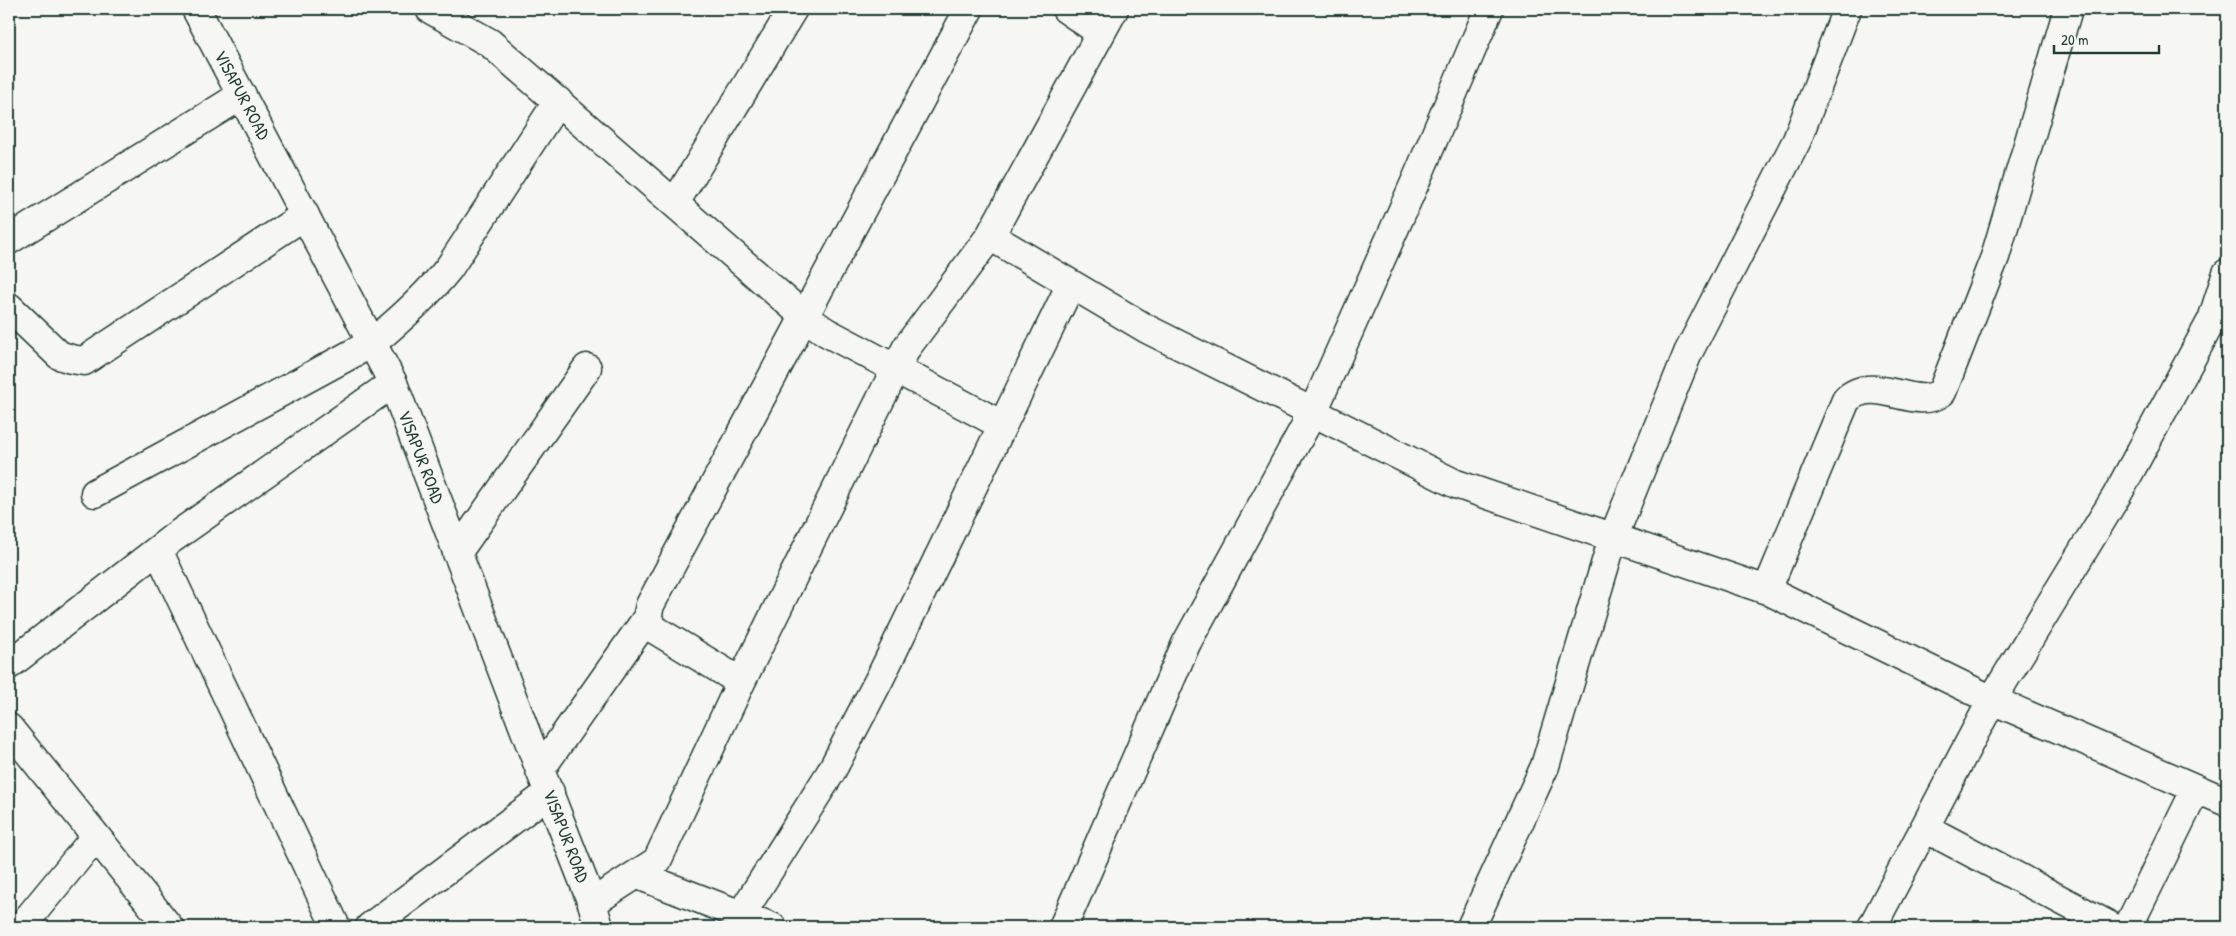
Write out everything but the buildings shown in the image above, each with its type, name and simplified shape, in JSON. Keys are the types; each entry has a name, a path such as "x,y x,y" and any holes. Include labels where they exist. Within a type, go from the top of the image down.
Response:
{"street":[{"name":"VISAPUR ROAD","path":"196,9 393,383 596,915"},
{"path":"430,9 490,43 805,317 826,332 1002,425"},
{"path":"675,203 793,9"},
{"path":"370,927 545,781 647,618 650,605 969,9"},
{"path":"1066,9 1101,33"},
{"path":"596,915 638,875 657,861 741,682 907,347 990,236 1114,9"},
{"path":"1063,927 1186,644 1313,412 1417,178 1489,9"},
{"path":"1471,927 1545,766 1613,538 1688,353 1796,140 1847,9"},
{"path":"1767,590 1846,400 1852,394 1864,389 1926,398 1934,398 1942,392 1994,257 2068,9"},
{"path":"9,240 242,96"},
{"path":"95,493 372,343 408,313 430,292 449,268 558,101"},
{"path":"14,322 60,355 84,360 305,215"},
{"path":"990,236 1147,329 1456,484 1767,590 1992,700 2227,802"},
{"path":"1872,927 1992,700 2117,495 2212,320 2227,273"},
{"path":"741,915 831,772 884,670 1071,284"},
{"path":"457,552 587,368"},
{"path":"9,664 158,550 393,383"},
{"path":"158,550 336,927"},
{"path":"647,618 654,629 741,682"},
{"path":"9,728 168,927"},
{"path":"2128,927 2196,789"},
{"path":"1925,828 2112,927"},
{"path":"21,927 96,836"},
{"path":"638,875 772,927"}]}
